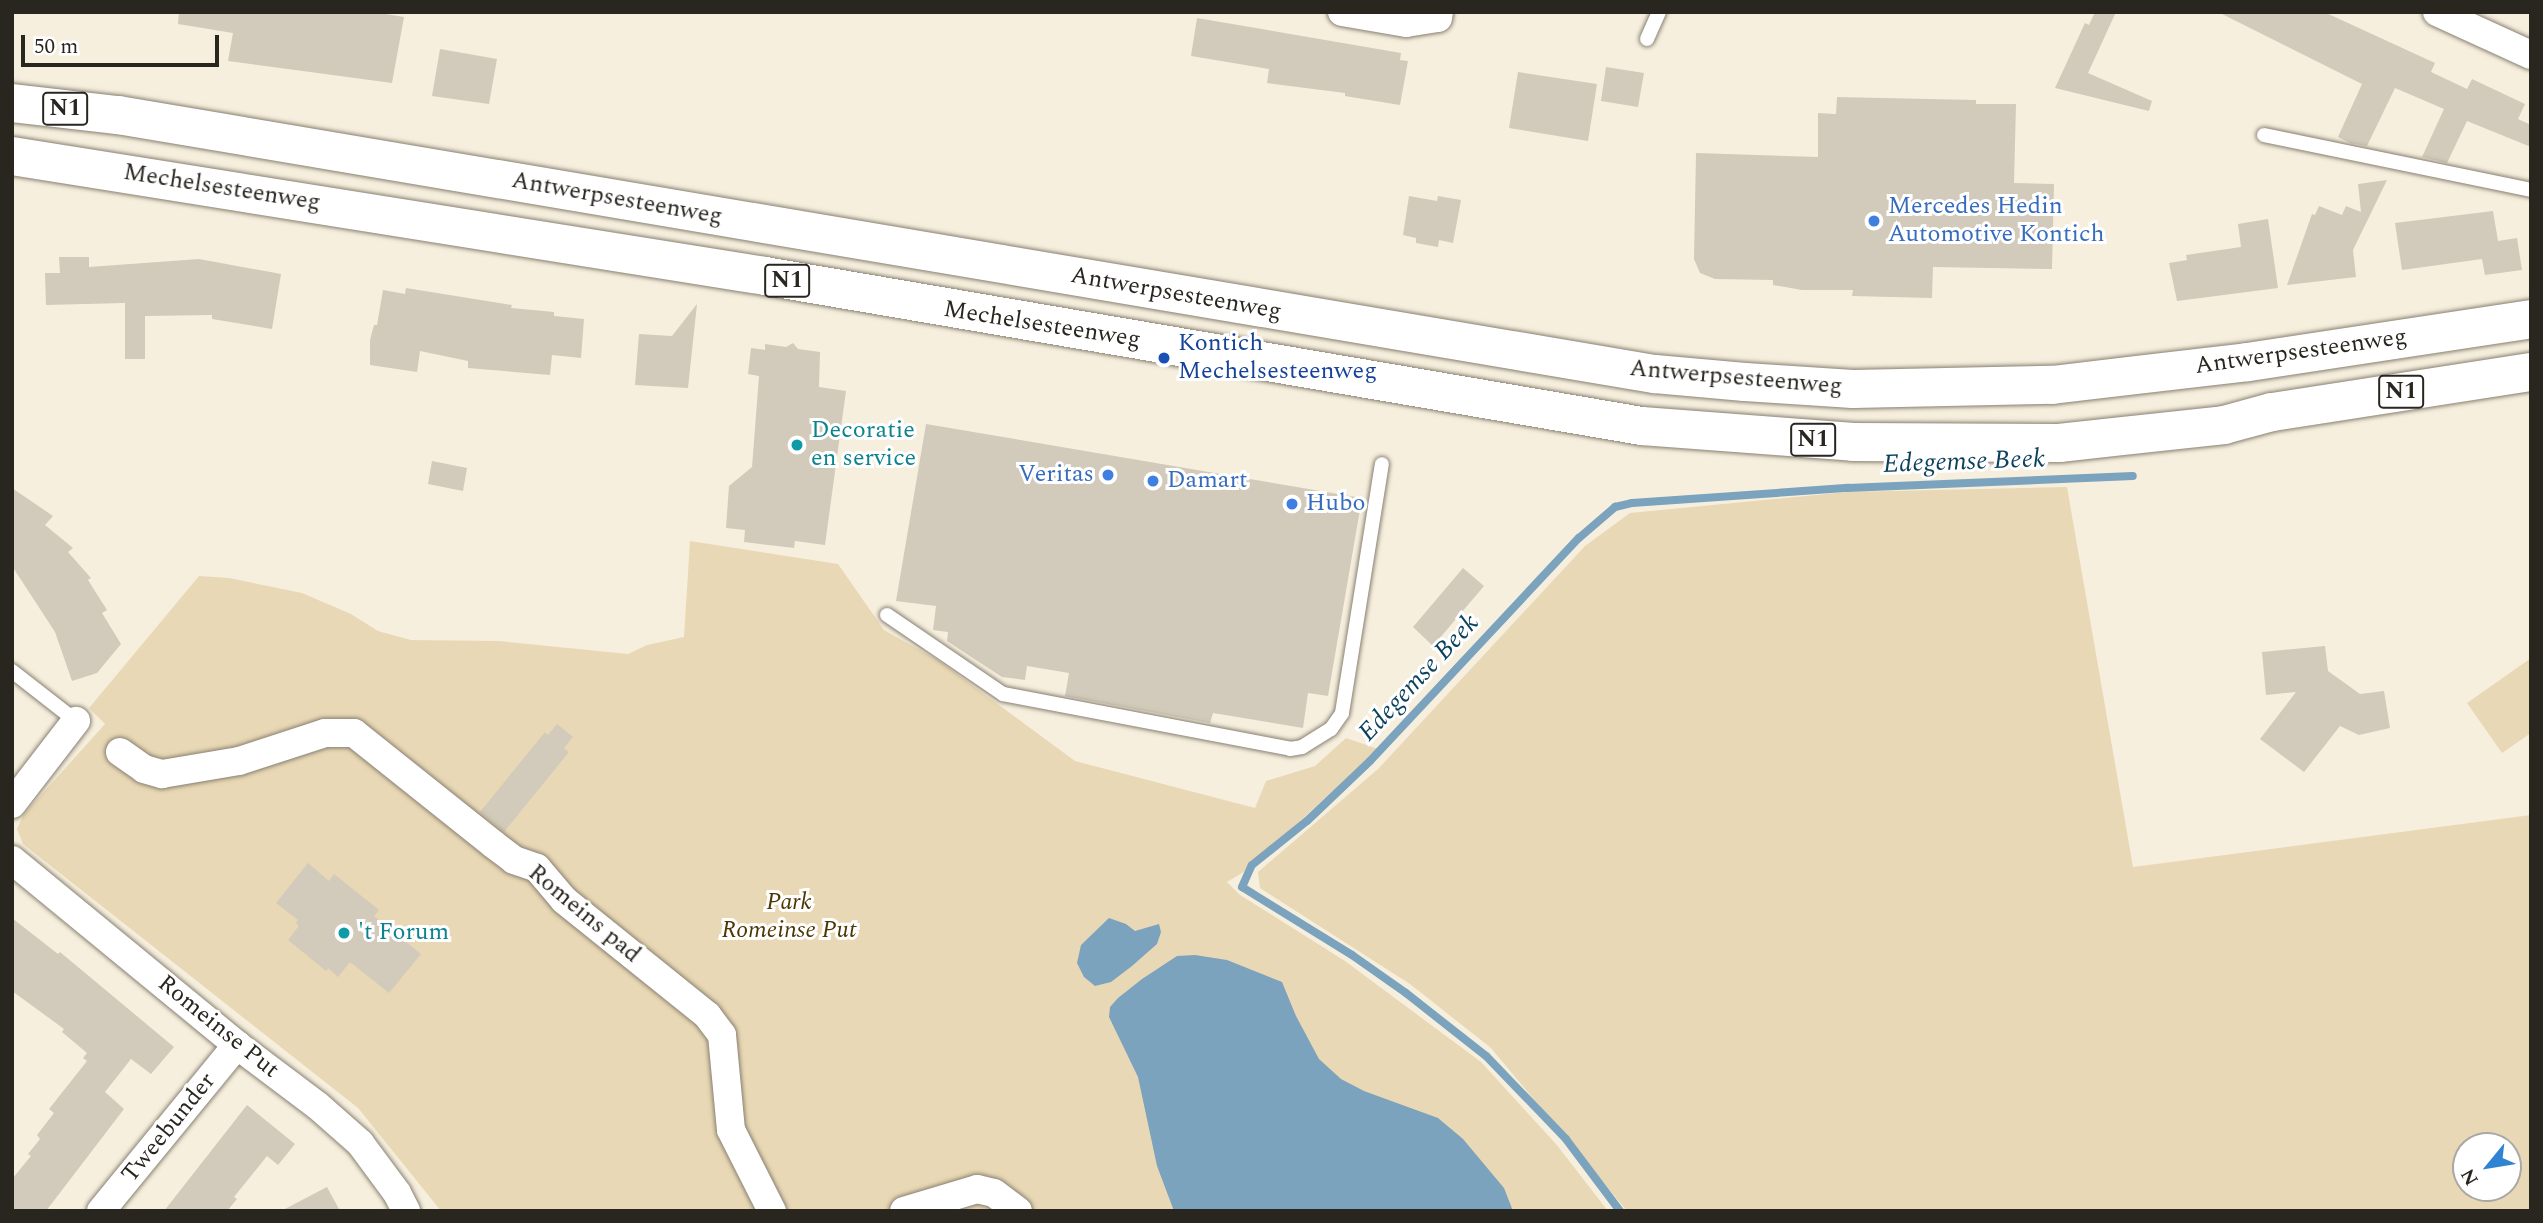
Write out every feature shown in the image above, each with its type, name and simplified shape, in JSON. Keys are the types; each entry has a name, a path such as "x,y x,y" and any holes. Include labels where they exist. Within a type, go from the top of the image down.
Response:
{"main road":[{"name":"Antwerpsesteenweg","path":"12,103 118,115 432,168 466,208 1655,374 1745,382 1853,389 2052,385 2248,362 2531,318"},
{"name":"Mechelsesteenweg","path":"12,156 466,208 1642,426 1853,442 2059,443 2224,425 2272,412 2531,372"}],"street":[{"path":"1342,12 1406,23 1438,18 1439,12"},
{"path":"2437,12 2531,55"},
{"path":"12,804 76,721"},
{"name":"Romeins pad","path":"120,752 144,769 162,774 239,761 326,733 354,733 514,860 537,869 550,888 707,1015 722,1035 730,1129 772,1211"},
{"name":"Romeinse Put","path":"12,860 237,1045 318,1106 360,1143 397,1193 406,1211"},
{"name":"Tweebunder","path":"101,1211 237,1045"},
{"path":"904,1211 977,1189 994,1193 1018,1211"}],"lane":[{"path":"1647,39 1659,12"},
{"path":"2264,135 2531,190"},
{"path":"887,615 1003,694 1290,749 1302,747 1331,729 1342,713 1382,464"},
{"path":"12,671 76,721"}],"green space":[{"path":"2067,487 2133,867 2531,815 2531,1211 1627,1211 1491,1048 1410,984 1260,888 1258,872 1378,769 1585,546 1630,513 1847,492"},
{"name":"Park Romeinse Put","path":"690,541 838,564 884,630 939,661 1075,761 1255,808 1266,781 1315,766 1346,738 1378,749 1247,870 1227,882 1240,895 1345,961 1481,1062 1556,1144 1608,1211 441,1211 358,1108 23,844 17,829 24,814 105,724 89,708 199,576 229,578 302,593 351,614 378,631 411,640 499,641 628,654 647,645 684,637"},
{"path":"2531,658 2531,733 2502,753 2467,703"}],"water":[{"path":"1109,918 1126,924 1135,931 1159,924 1161,932 1157,944 1132,966 1111,982 1095,986 1084,977 1077,963 1081,945"},
{"path":"1195,955 1227,960 1282,982 1296,1016 1319,1059 1341,1079 1364,1091 1438,1118 1463,1139 1504,1188 1513,1211 1174,1211 1157,1166 1138,1077 1109,1017 1110,1007 1142,979 1177,956"}],"building":[{"path":"179,12 374,12 404,17 392,83 228,61 233,33 178,24"},
{"path":"2095,12 2116,12 2088,73 2152,101 2149,111 2055,88 2085,23 2089,25"},
{"path":"2218,12 2324,12 2435,63 2431,72 2467,89 2472,79 2525,104 2518,119 2531,125 2531,147 2467,121 2447,163 2422,157 2444,109 2395,88 2367,146 2350,143 2338,137 2362,84"},
{"path":"1197,18 1401,53 1400,60 1408,61 1400,105 1345,96 1345,93 1267,83 1269,69 1191,56"},
{"path":"440,49 497,59 489,104 432,96"},
{"path":"1606,67 1644,73 1638,107 1601,101"},
{"path":"1518,72 1597,84 1588,141 1509,128"},
{"name":"Mercedes Hedin Automotive Kontich","path":"1837,97 1976,100 1976,104 2016,104 2014,183 2054,184 2052,269 1933,267 1932,298 1852,296 1853,290 1802,290 1773,285 1773,280 1715,279 1700,273 1694,259 1696,153 1818,157 1818,113 1836,114"},
{"path":"2387,180 2353,250 2356,277 2287,285 2312,214 2315,215 2319,206 2342,215 2346,206 2361,212 2358,184"},
{"path":"1409,196 1437,201 1438,196 1461,200 1453,243 1439,240 1438,247 1416,243 1416,238 1403,235"},
{"path":"2493,211 2498,241 2517,238 2522,270 2485,275 2482,259 2402,270 2395,223"},
{"path":"2268,219 2278,288 2177,301 2169,263 2187,260 2186,255 2241,247 2238,224"},
{"path":"59,257 89,257 89,267 199,259 281,274 272,329 212,319 212,315 145,316 145,359 125,359 125,303 46,305 45,273 60,273"},
{"path":"406,288 512,305 511,308 554,312 554,316 584,319 581,358 552,355 550,375 468,368 468,361 420,351 417,372 370,365 370,340 374,325 377,325 383,290 405,294"},
{"path":"697,304 688,388 635,385 639,334 672,336"},
{"name":"Decoratie en service","path":"793,343 798,349 820,352 819,387 846,391 825,545 795,541 794,548 744,542 745,530 726,528 729,486 752,467 759,376 748,374 751,348 765,350 765,344 786,347"},
{"path":"926,424 1362,498 1328,696 1308,693 1303,728 1213,713 1210,723 1065,696 1069,673 1027,666 1025,680 1002,677 947,641 948,632 933,630 936,606 896,601"},
{"path":"432,461 467,468 463,491 428,484"},
{"path":"12,488 53,516 45,525 73,548 68,552 91,578 88,580 107,610 102,613 121,644 97,673 72,681 55,632 12,566"},
{"path":"1463,568 1484,586 1433,646 1413,627"},
{"path":"2325,646 2328,671 2360,694 2384,691 2390,728 2359,735 2340,726 2304,772 2260,739 2296,692 2266,695 2262,652"},
{"path":"557,724 573,737 564,748 569,752 504,832 480,812 545,732 548,735"},
{"name":"'t Forum","path":"308,863 329,881 334,874 379,910 374,916 421,954 389,993 350,962 338,977 328,968 326,971 288,940 299,926 296,923 298,920 276,903"},
{"path":"12,918 58,954 60,952 174,1047 151,1074 131,1059 105,1092 124,1109 46,1211 12,1211 12,1179 31,1156 28,1154 40,1139 37,1135 54,1113 49,1109 87,1061 83,1058 87,1053 62,1032 64,1029 12,991"},
{"path":"247,1105 295,1144 278,1165 267,1156 234,1197 237,1199 227,1211 164,1211"},
{"path":"327,1187 340,1211 281,1211"}],"waterway":[{"name":"Edegemse Beek","path":"1620,1211 1566,1139 1486,1056 1406,993 1352,955 1242,887 1252,865 1307,821 1370,761 1579,538 1615,507 1632,503 1848,488 2133,476"}],"place":[{"name":"Mercedes Hedin Automotive Kontich","path":"1874,221"},
{"name":"Kontich Mechelsesteenweg","path":"1164,358"},
{"name":"Decoratie en service","path":"797,445"},
{"name":"Veritas","path":"1108,475"},
{"name":"Damart","path":"1153,481"},
{"name":"Hubo","path":"1292,504"},
{"name":"'t Forum","path":"344,933"}]}
